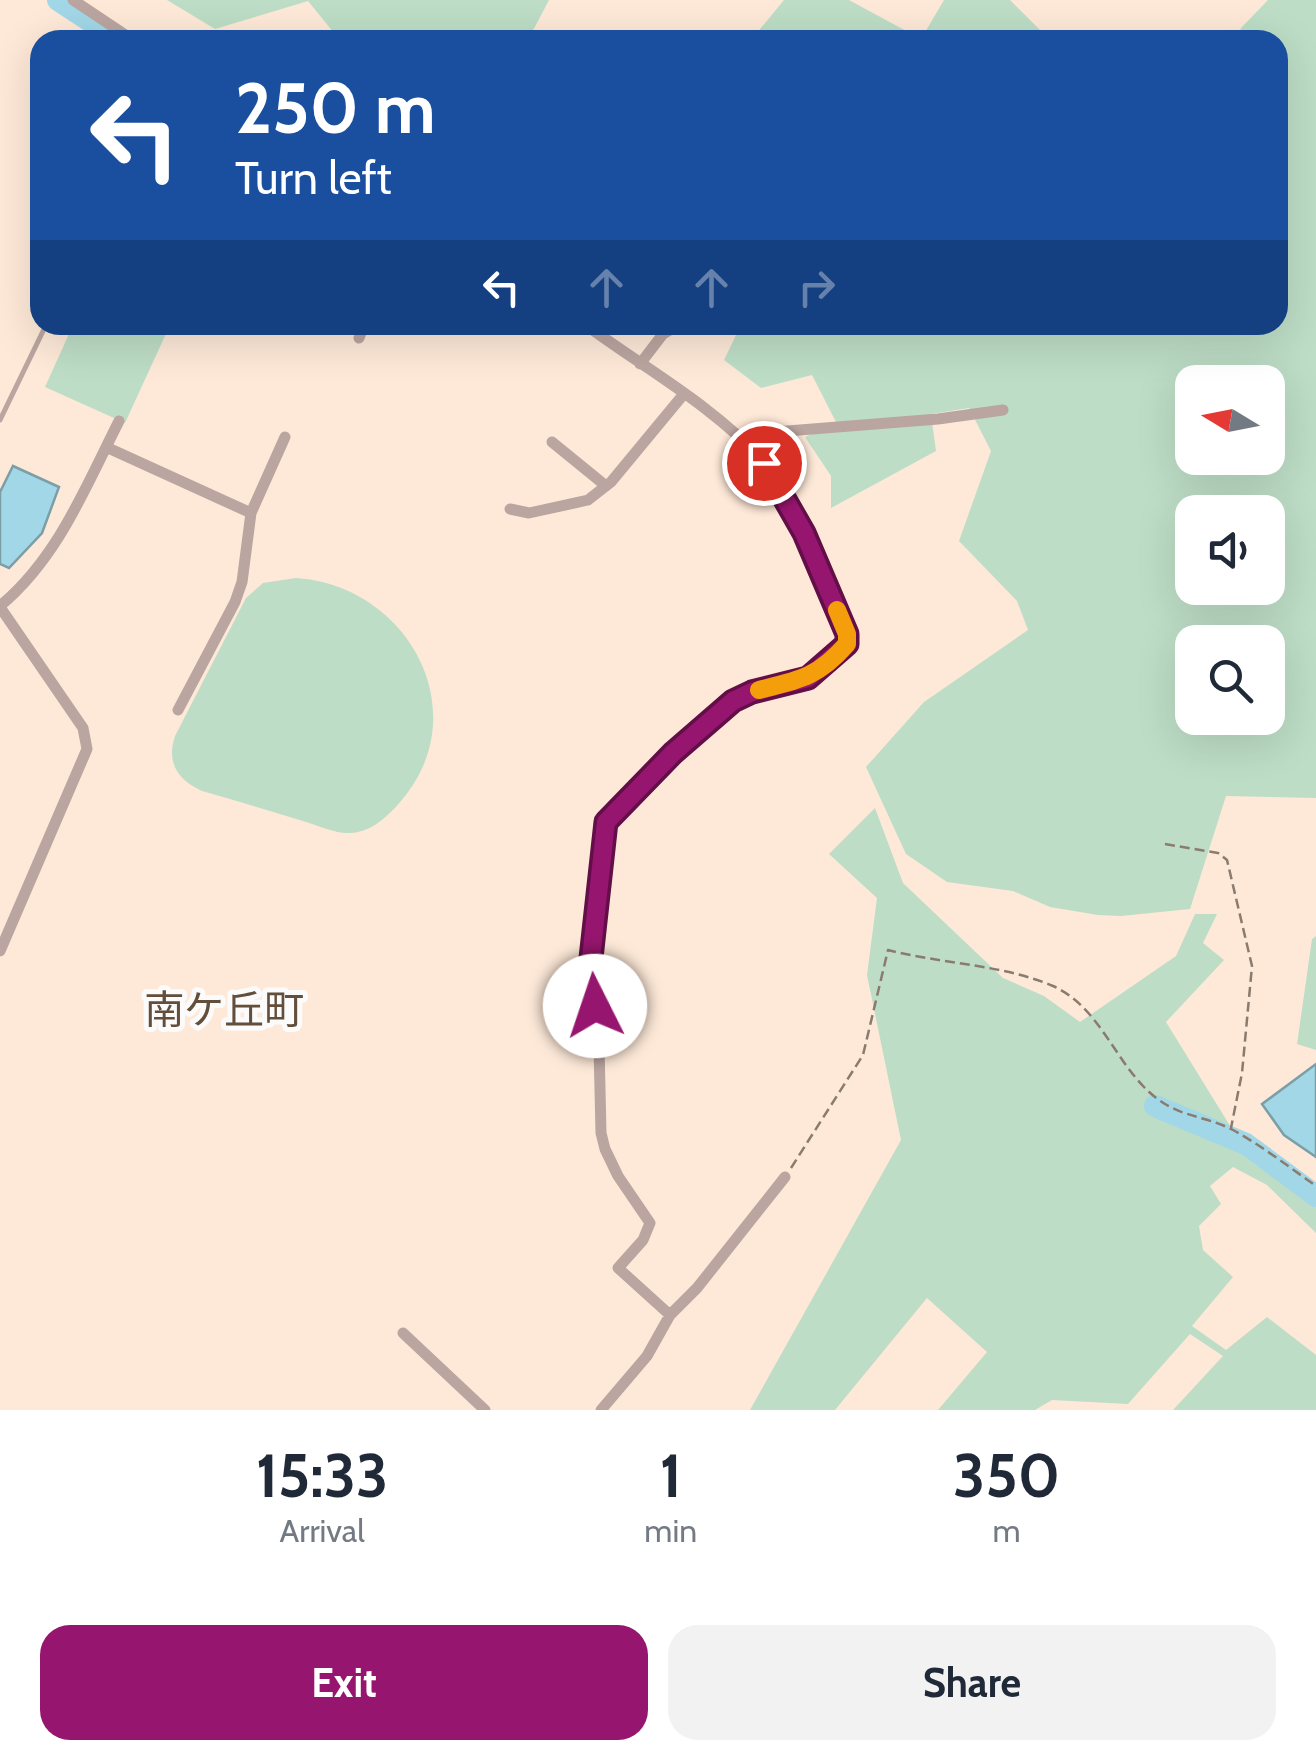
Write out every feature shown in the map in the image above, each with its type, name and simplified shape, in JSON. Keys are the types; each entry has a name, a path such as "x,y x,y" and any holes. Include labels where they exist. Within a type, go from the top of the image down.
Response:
{"street":[{"path":"73,0 118,30"},
{"path":"600,335 738,435 774,476 804,533 847,634 847,644 808,678 752,692 733,701 673,753 606,822 590,967 599,1046 602,1133 618,1176 650,1224 643,1240 618,1268 670,1314"},
{"path":"640,364 663,335"},
{"path":"510,508 529,513 588,500 606,486 683,394"},
{"path":"738,435 938,420 1002,410"},
{"path":"0,952 88,749 83,728 0,606 20,588 60,537 119,421"},
{"path":"178,710 235,602 242,582 251,513 285,437"},
{"path":"552,442 606,486"},
{"path":"106,447 251,513"},
{"path":"601,1410 647,1356 670,1314 697,1288 785,1177"},
{"path":"402,1333 485,1410"}],"lane":[{"path":"0,420 41,335"}],"path":[{"path":"1165,844 1218,853 1227,860 1252,966 1242,1072 1231,1129"},
{"path":"785,1177 863,1054 888,950 1002,970 1055,987 1088,1009 1147,1090 1182,1115 1231,1129 1316,1186"}],"green space":[{"path":"167,0 549,0 533,30 332,30 308,1 215,29"},
{"path":"784,0 849,0 904,30 759,30"},
{"path":"944,0 1010,0 1040,30 926,30"},
{"path":"1268,0 1316,0 1316,798 1226,796 1190,909 1098,915 1050,907 1013,891 947,882 906,854 866,767 924,702 1028,630 1017,601 959,541 991,451 969,408 931,414 936,451 831,508 831,476 805,437 836,422 812,375 761,388 724,360 736,335 1288,335 1288,30 1240,30"},
{"path":"68,335 165,335 125,423 45,387"},
{"path":"296,578 336,586 370,603 398,628 419,658 431,693 433,729 423,766 391,812 358,832 334,831 202,791 186,782 173,762 175,736 246,598 263,583"},
{"path":"875,808 903,883 1003,978 1044,996 1080,1022 1176,956 1195,914 1217,914 1203,943 1224,960 1166,1022 1253,1163 1316,1207 1316,1233 1267,1185 1233,1167 1210,1186 1221,1204 1199,1226 1203,1250 1233,1277 1192,1326 1226,1350 1267,1317 1316,1355 1316,1410 1173,1410 1223,1356 1190,1334 1128,1404 1052,1400 1035,1410 938,1410 987,1352 927,1298 835,1410 750,1410 901,1140 867,975 877,898 829,854"},
{"path":"1316,936 1316,1050 1297,1044 1312,939"}],"water":[{"path":"13,466 59,487 42,533 9,568 0,564 0,492"},
{"path":"1316,1064 1316,1157 1284,1135 1262,1104"}],"waterway":[{"path":"58,0 104,30"},
{"path":"1155,1106 1246,1144 1316,1196"}],"slow traffic":[{"path":"759,690 808,678 838,654 847,644 847,634 837,610"}],"district":[{"name":"南ケ丘町","path":"224,1010"}],"route":[{"path":"595,1006 590,967 606,822 673,753 733,701 752,692 808,678 847,644 847,634 804,533 764,463"}]}
